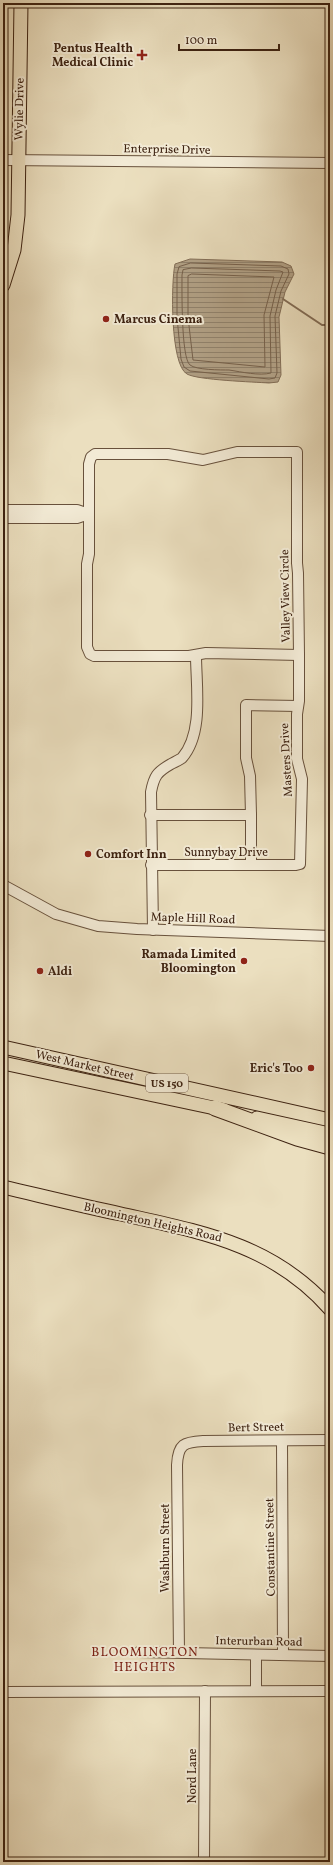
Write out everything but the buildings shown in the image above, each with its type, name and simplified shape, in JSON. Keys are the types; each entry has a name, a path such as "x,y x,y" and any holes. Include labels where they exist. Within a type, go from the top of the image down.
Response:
{"highway":[{"path":"215,1108 297,1138 330,1147"}],"main road":[{"name":"Wylie Drive","path":"3,285 10,266 17,234 21,3"},
{"name":"West Market Street","path":"3,1047 330,1120"},
{"name":"West Market Street","path":"3,1063 330,1134"},
{"name":"Bloomington Heights Road","path":"3,1187 179,1227 226,1240 259,1253 296,1276 330,1309"}],"street":[{"name":"Enterprise Drive","path":"3,160 330,163"},
{"name":"Valley View Circle","path":"237,452 297,452 299,655 212,653 196,655 94,656 88,651 87,564 89,554 89,514 88,464 91,456 95,454 168,454 203,460 237,452"},
{"path":"3,510 77,510 89,514"},
{"path":"3,518 77,518 89,514"},
{"path":"152,930 150,816 153,780 159,770 181,759 191,744 196,724 196,655"},
{"name":"Masters Drive","path":"299,655 298,706 296,714 297,759 302,779 300,864"},
{"path":"251,865 250,776 246,758 246,705 298,706"},
{"path":"150,816 250,815"},
{"name":"Sunnybay Drive","path":"151,865 300,864"},
{"name":"Maple Hill Road","path":"3,885 56,914 98,926 152,930 330,936"},
{"name":"Bert Street","path":"183,1445 190,1442 203,1441 330,1440"},
{"name":"Constantine Street","path":"282,1441 283,1654"},
{"name":"Washburn Street","path":"179,1652 177,1465 178,1456 183,1445"},
{"name":"Interurban Road","path":"139,1652 330,1656"},
{"path":"256,1655 256,1691"},
{"name":"Nord Lane","path":"204,1862 205,1691"},
{"path":"3,1692 330,1691"}],"water":[{"path":"190,259 282,262 291,266 294,274 285,292 279,317 281,375 278,382 269,383 202,378 187,374 181,367 177,356 173,322 174,274 175,264"}],"waterway":[{"path":"283,299 322,325 330,325"}],"place":[{"name":"Pentus Health Medical Clinic","path":"142,55"},
{"name":"Marcus Cinema","path":"106,319"},
{"name":"Comfort Inn","path":"88,854"},
{"name":"Ramada Limited Bloomington","path":"244,961"},
{"name":"Aldi","path":"40,971"},
{"name":"Eric's Too","path":"311,1068"}],"district":[{"name":"BLOOMINGTON HEIGHTS","path":"145,1658"}]}
